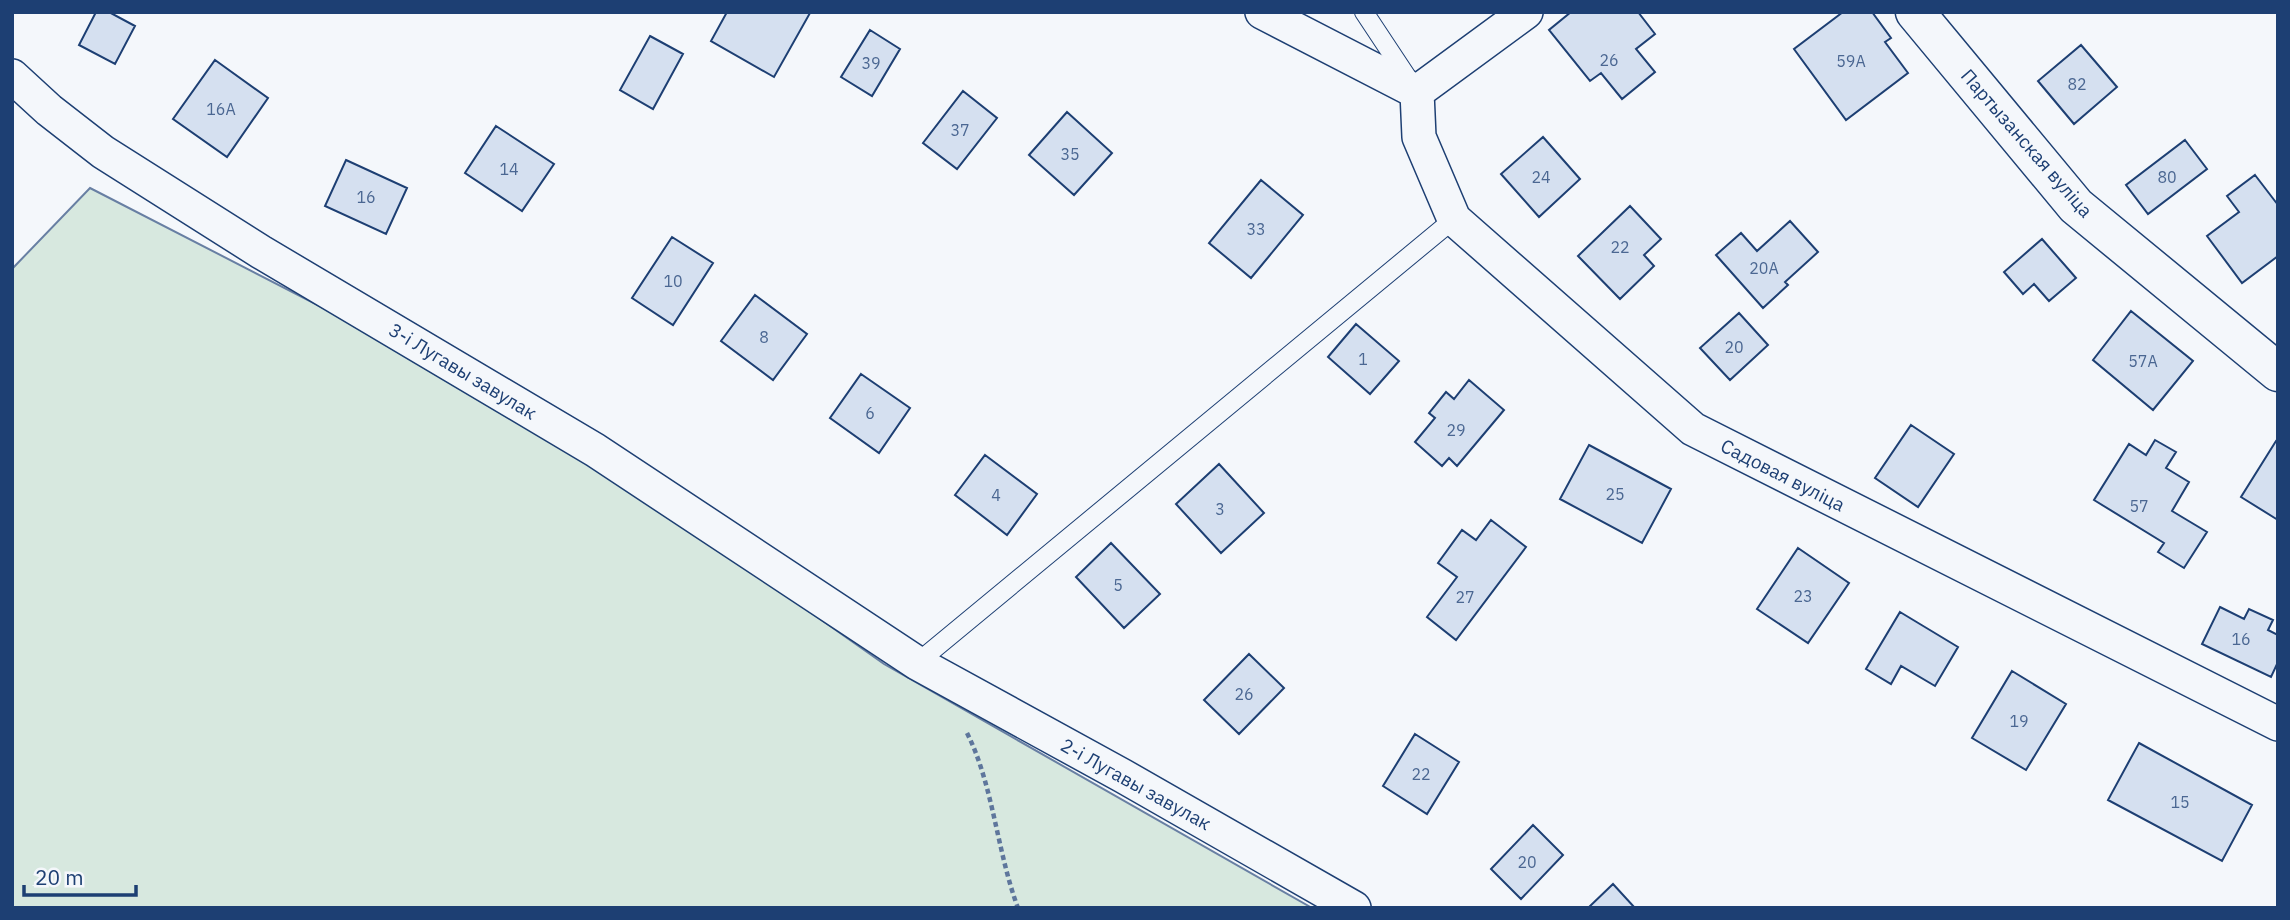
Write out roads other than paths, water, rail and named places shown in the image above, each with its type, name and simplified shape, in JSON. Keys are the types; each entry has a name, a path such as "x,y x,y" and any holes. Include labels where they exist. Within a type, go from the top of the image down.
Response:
{"main road":[{"name":"Партызанская вуліца","path":"1915,12 2076,206 2278,372"}],"street":[{"path":"1262,12 1417,92 1526,12"},
{"name":"3-і Лугавы завулак","path":"12,75 49,110 103,152 261,252 595,450 917,663"},
{"name":"Садовая вуліца","path":"1417,92 1419,137 1454,219 1693,429 2278,724"},
{"name":"2-і Лугавы завулак","path":"917,663 1123,776 1354,908"}],"lane":[{"path":"1364,12 1417,92"},
{"path":"917,663 1454,219"}]}
